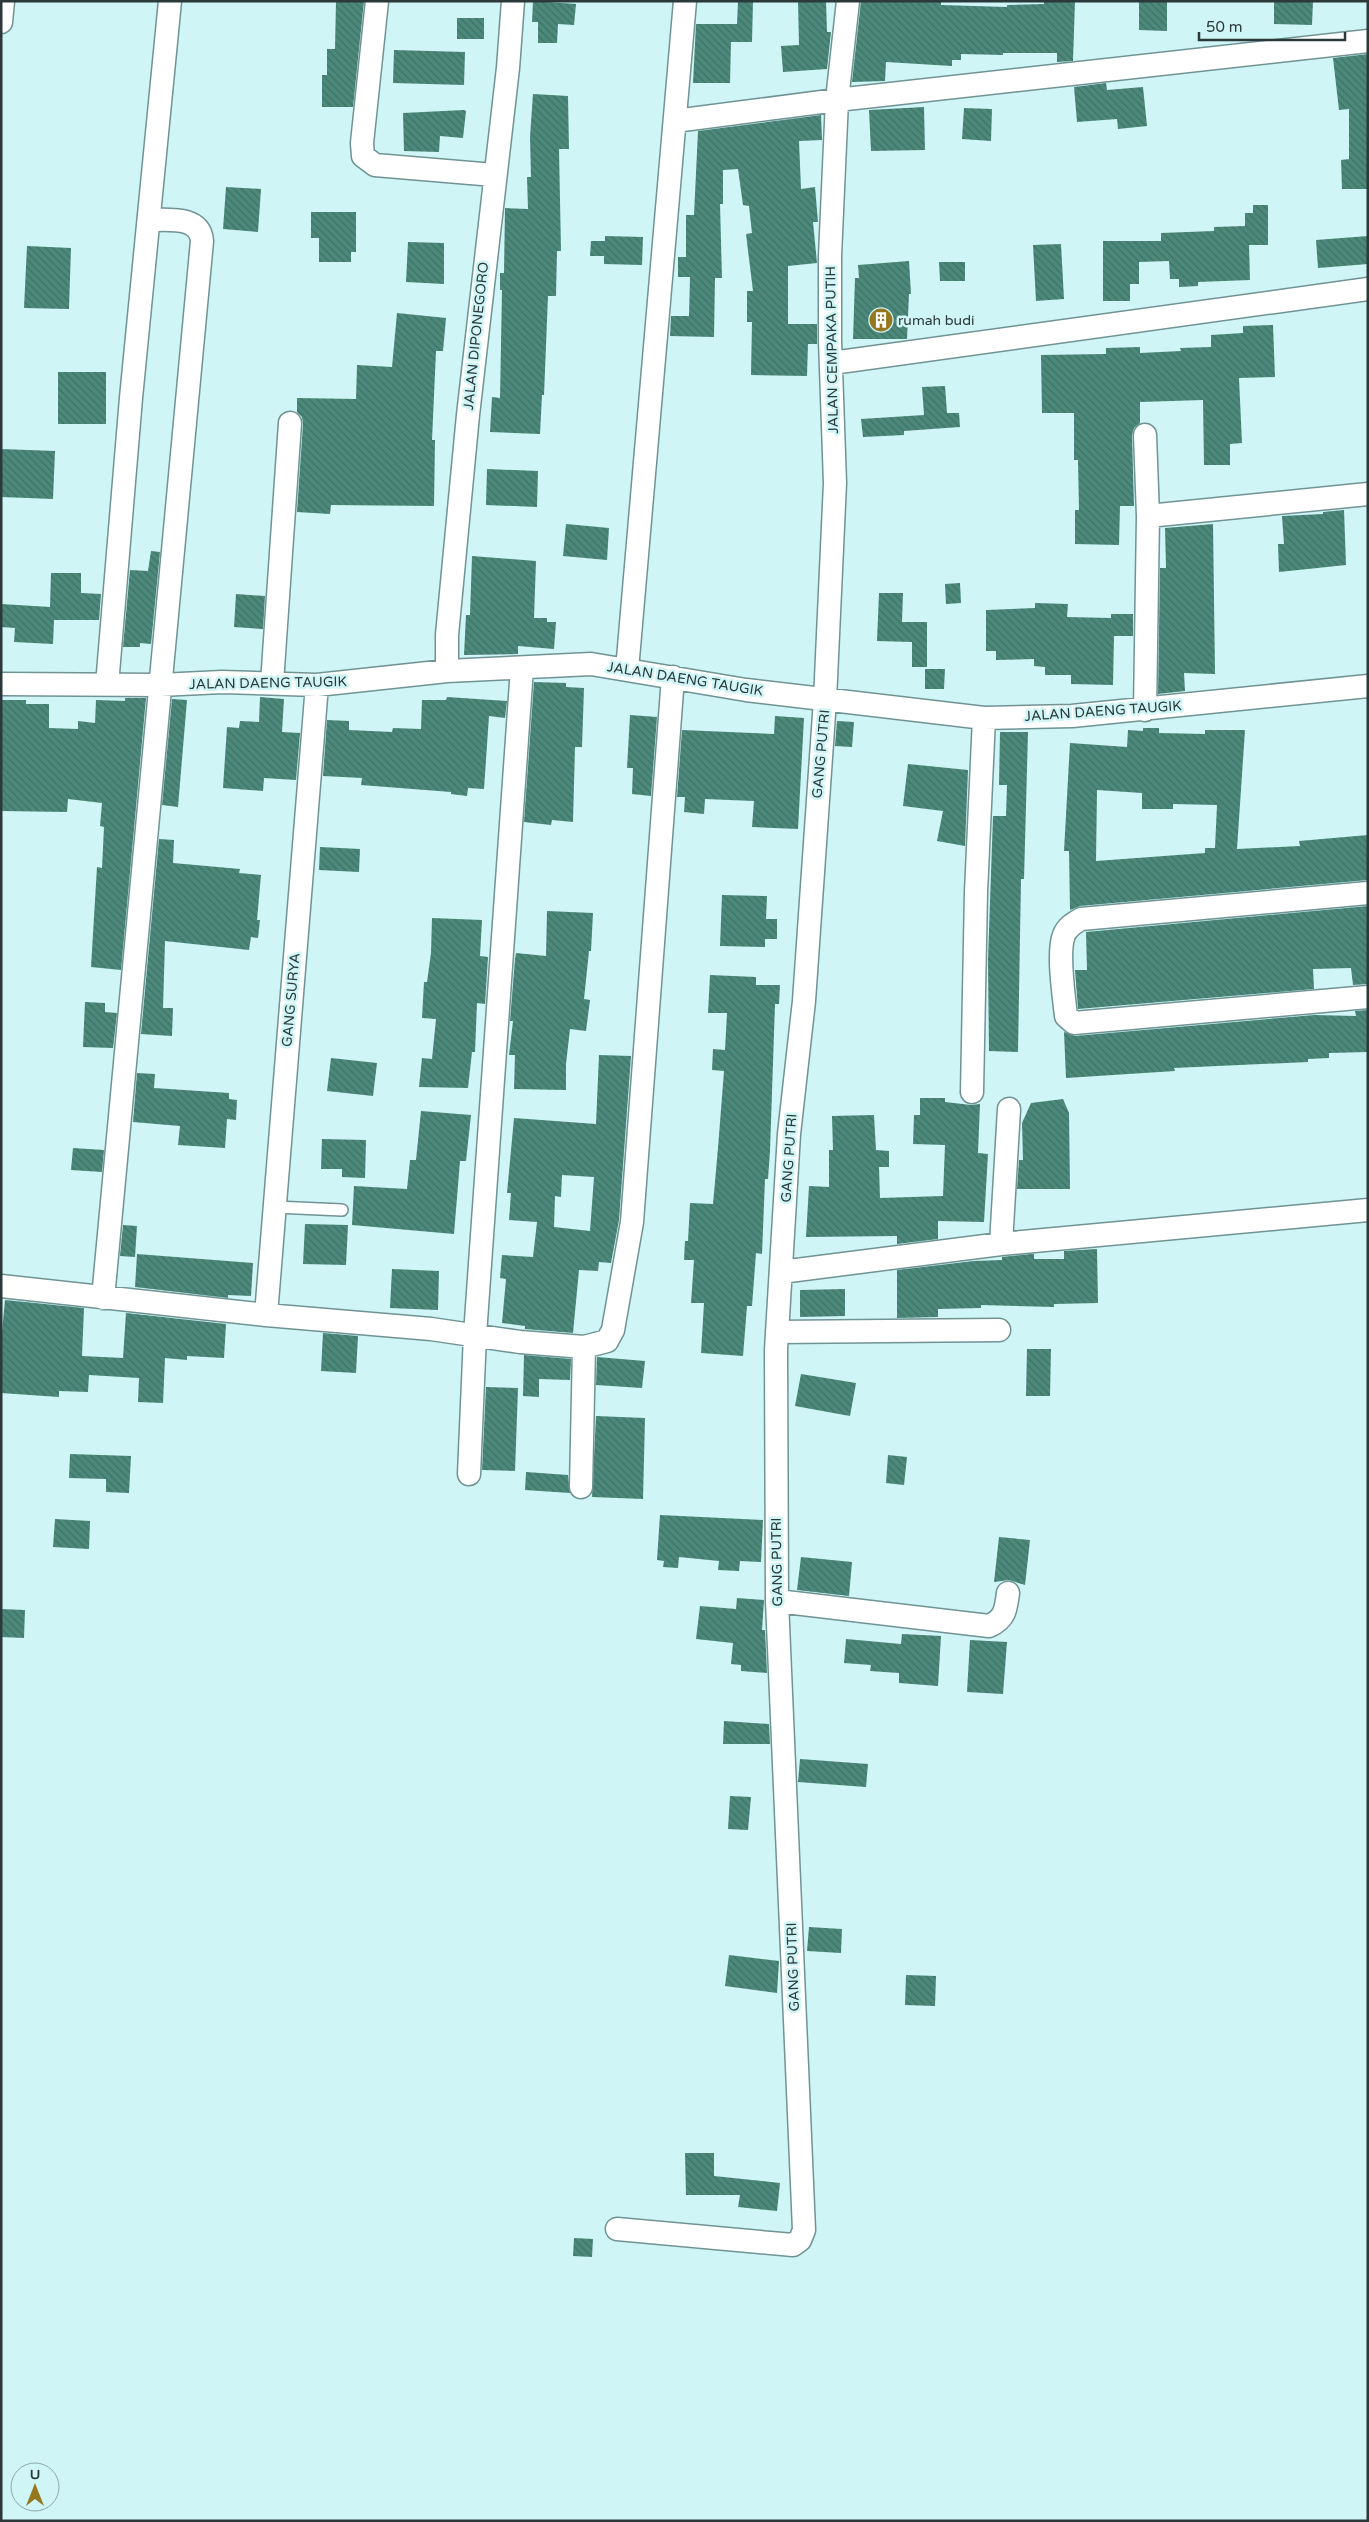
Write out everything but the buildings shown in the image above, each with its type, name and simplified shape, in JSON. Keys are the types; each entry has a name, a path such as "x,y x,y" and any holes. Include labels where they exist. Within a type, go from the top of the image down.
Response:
{"street":[{"path":"1,22 3,1"},
{"path":"107,685 131,398 150,220 170,1"},
{"path":"377,1 362,144 363,156 375,165 494,175"},
{"name":"JALAN DIPONEGORO","path":"447,671 447,635 494,175 508,68 513,1"},
{"path":"627,670 685,1"},
{"name":"JALAN CEMPAKA PUTIH","path":"825,700 835,483 830,256 837,100 848,1"},
{"path":"675,122 837,100 1368,41"},
{"path":"103,1298 202,241 201,231 196,225 175,220 150,220"},
{"path":"832,363 1368,289"},
{"path":"272,683 290,423"},
{"path":"1145,435 1148,516 1145,710"},
{"path":"1148,516 1368,494"},
{"name":"JALAN DAENG TAUGIK","path":"1,684 317,684 447,671 591,664 746,690 984,718 1072,716 1145,710 1368,686"},
{"path":"470,1474 475,1335 522,668"},
{"path":"1,1286 266,1315 431,1328 520,1342 584,1347 607,1341 613,1330 632,1222 673,677"},
{"name":"GANG SURYA","path":"266,1315 317,684"},
{"name":"GANG PUTRI","path":"617,2229 793,2245 800,2240 804,2230 777,1601 777,1332 789,1134 804,1000 825,700"},
{"path":"972,1092 976,892 984,718"},
{"path":"1368,893 1081,919 1072,924 1063,936 1062,964 1066,1016 1074,1023 1368,997"},
{"path":"1001,1244 1009,1109"},
{"path":"781,1272 1001,1244 1368,1210"},
{"path":"777,1332 999,1330"},
{"path":"581,1486 584,1347"},
{"path":"777,1601 989,1626 999,1622 1005,1612 1008,1593"}],"lane":[{"path":"275,1207 342,1210"}],"place":[{"name":"rumah budi","path":"881,320"}]}
